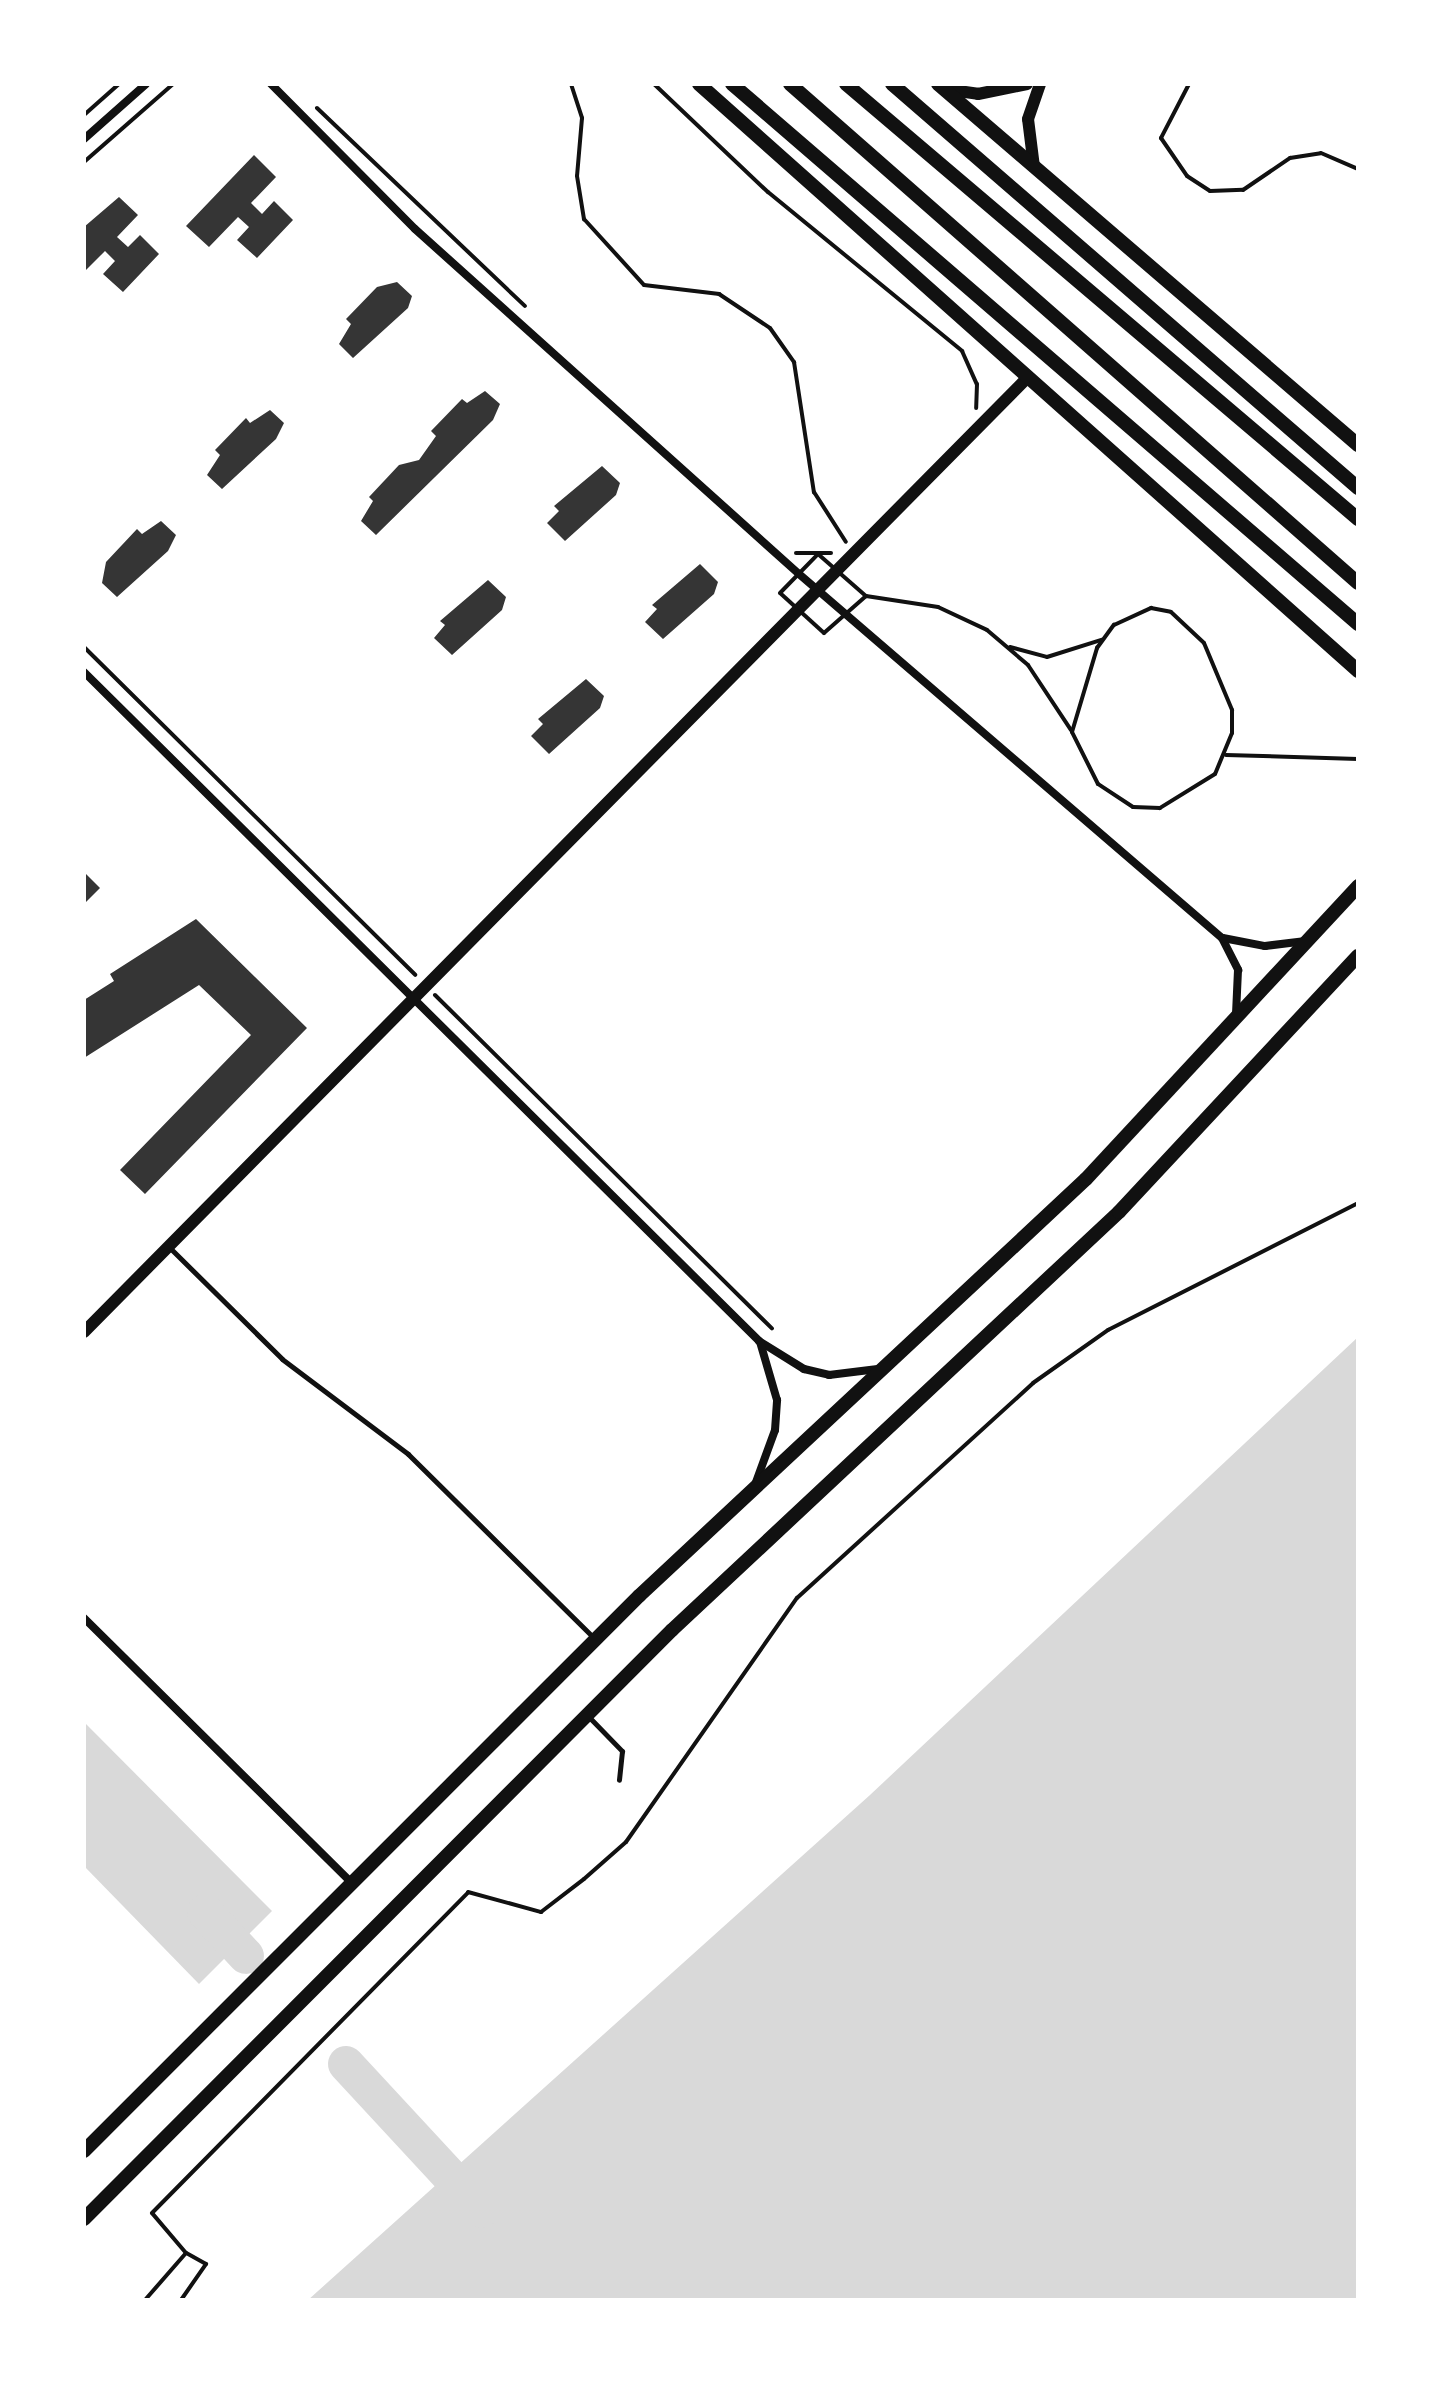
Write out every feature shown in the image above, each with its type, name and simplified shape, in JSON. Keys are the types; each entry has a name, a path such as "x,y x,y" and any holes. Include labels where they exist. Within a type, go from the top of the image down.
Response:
{"main road":[{"path":"699,84 1358,671"},
{"path":"732,84 1358,624"},
{"path":"790,84 1358,583"},
{"path":"846,84 1358,519"},
{"path":"892,84 1358,488"},
{"path":"940,86 1358,445"},
{"path":"1334,912 1358,872"},
{"path":"84,2151 595,1639 1086,1179 1358,886"},
{"path":"84,2219 587,1715 1119,1212 1358,956"}],"street":[{"path":"84,139 146,84"},
{"path":"271,84 415,229 818,590 1222,938 1239,979 1233,1023"},
{"path":"940,86 978,94 1027,84"},
{"path":"1034,167 1028,119 1040,84"},
{"path":"84,1332 1027,378"},
{"path":"84,672 759,1341 804,1369 856,1374 882,1368"},
{"path":"1222,938 1265,946 1309,940"},
{"path":"753,1488 767,1460 777,1400 759,1341"},
{"path":"84,1618 351,1882"}],"lane":[{"path":"169,1247 282,1359 408,1454 595,1639"},
{"path":"587,1715 622,1751 619,1780"}],"path":[{"path":"84,115 119,84"},
{"path":"84,162 173,84"},
{"path":"571,84 582,118 577,176 584,219 644,285 719,294 770,328 794,362 814,492 850,547"},
{"path":"654,84 768,192 962,351 977,384 972,420"},
{"path":"1189,84 1161,138 1187,176 1210,191 1243,190 1290,158 1321,153 1358,169"},
{"path":"785,549 811,555 850,547 860,536"},
{"path":"866,596 938,607 1008,646 1047,657 1105,637"},
{"path":"1008,646 1045,686 1098,784 1133,807 1181,801 1215,774 1226,755 1232,710 1226,688 1187,624 1151,608 1130,613 1105,637 1083,675 1072,732"},
{"path":"1226,755 1358,759"},
{"path":"181,2300 206,2264 186,2253 152,2213 468,1892 541,1912 626,1842 797,1598 1033,1383 1108,1330 1358,1203"},
{"path":"145,2300 186,2253"}],"shaded area":[{"path":"1358,1337 1358,2300 308,2300 870,1795"},
{"path":"84,1722 272,1911 199,1984 84,1866"}],"building":[{"path":"254,155 276,177 251,203 262,214 274,201 293,220 257,258 237,240 249,227 238,217 209,247 186,226"},
{"path":"119,197 138,215 117,237 128,247 140,235 159,254 123,292 103,274 115,261 105,251 84,272 84,227"},
{"path":"397,282 412,296 408,308 353,358 339,344 351,324 346,319 377,287"},
{"path":"485,391 500,404 493,420 376,535 361,521 373,501 369,497 399,465 419,460 436,436 431,431 462,399 467,403"},
{"path":"270,410 284,423 276,439 222,489 207,475 220,455 215,450 246,418 250,423"},
{"path":"602,466 620,483 616,495 565,541 547,523 559,511 554,506"},
{"path":"161,521 176,535 168,551 117,597 102,583 106,562 137,529 142,534"},
{"path":"700,564 718,582 714,594 663,639 645,622 657,609 652,605"},
{"path":"488,580 506,597 502,610 452,655 434,638 445,625 440,621"},
{"path":"586,679 604,696 600,708 549,754 531,736 543,724 538,719"},
{"path":"84,872 100,888 84,904"},
{"path":"196,919 307,1028 145,1194 120,1170 251,1035 199,985 84,1058 84,1000 114,981 110,974"}],"waterway":[{"path":"205,1912 246,1956"},
{"path":"346,2064 481,2210"}]}
